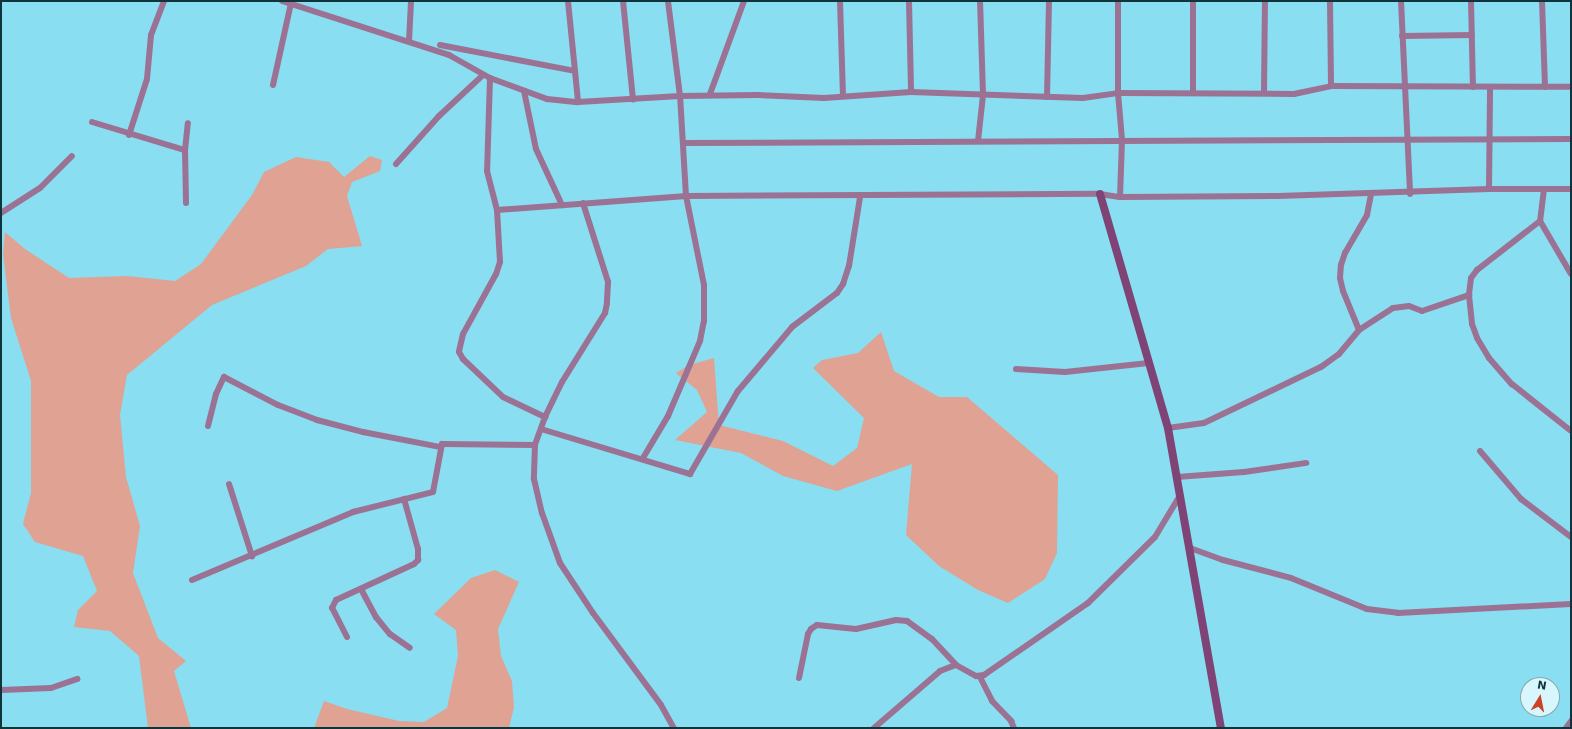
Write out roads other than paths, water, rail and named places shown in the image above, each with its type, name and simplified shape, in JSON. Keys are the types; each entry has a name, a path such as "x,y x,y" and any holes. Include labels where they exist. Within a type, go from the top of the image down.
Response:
{"street":[{"path":"129,135 147,79 151,35 164,1"},
{"path":"282,1 449,55 483,75 547,99 578,102 710,94 824,98 843,95 911,92 1083,98 1118,93 1294,94 1331,86 1404,85 1571,87"},
{"path":"409,41 411,1"},
{"path":"568,1 578,102"},
{"path":"623,1 633,99"},
{"path":"643,458 668,416 700,341 704,321 704,285 686,196 680,96 668,1"},
{"path":"710,94 744,1"},
{"path":"840,1 843,95"},
{"path":"909,1 911,92"},
{"path":"978,141 983,95 980,1"},
{"path":"1046,97 1049,1"},
{"path":"1118,1 1118,93 1122,140 1120,197"},
{"path":"1193,1 1193,93"},
{"path":"1264,93 1265,1"},
{"path":"1330,1 1331,86"},
{"path":"1401,1 1406,140 1410,194"},
{"path":"1471,1 1473,87"},
{"path":"1542,1 1545,87"},
{"path":"273,85 291,3"},
{"path":"1402,36 1472,35"},
{"path":"440,45 575,70"},
{"path":"396,164 440,116 483,75"},
{"path":"490,78 487,171 497,210 501,247 500,262 496,274 464,334 459,352 463,359 503,398 545,417"},
{"path":"1489,189 1490,87"},
{"path":"524,91 536,149 562,205"},
{"path":"92,122 129,135 185,150"},
{"path":"186,203 185,150 188,123"},
{"path":"684,143 1406,140 1490,138 1571,139"},
{"path":"1,213 40,188 72,156"},
{"path":"497,210 686,196 860,197 1100,194 1120,197 1410,194 1489,189 1571,189"},
{"path":"1544,189 1540,221 1571,274"},
{"path":"1100,194 1168,428 1221,728"},
{"path":"1359,330 1343,291 1340,278 1341,265 1344,253 1367,215 1371,194"},
{"path":"540,429 643,458 687,474 693,472 738,391 792,328 837,293 843,284 849,266 860,197"},
{"path":"583,203 608,282 607,303 605,313 562,382 540,429 535,445 533,460 534,479 542,513 560,563 593,613 662,705 674,728"},
{"path":"1540,221 1477,270 1469,286 1472,324 1477,338 1490,358 1512,384 1571,431"},
{"path":"1168,428 1204,423 1273,392 1321,367 1339,354 1359,330 1393,308 1409,306 1422,311 1469,295"},
{"path":"1016,369 1043,372 1079,371 1149,363"},
{"path":"208,426 216,394 224,377 278,405 317,420 363,432 440,446 447,443 535,445"},
{"path":"192,580 252,556 346,515 433,492 440,446"},
{"path":"1480,451 1521,499 1571,537"},
{"path":"1177,477 1244,472 1306,463"},
{"path":"229,484 252,556"},
{"path":"980,677 1088,603 1155,537 1179,497"},
{"path":"347,637 332,608 336,600 414,564 418,560 418,549 404,499"},
{"path":"1190,548 1223,560 1291,578 1367,609 1398,613 1571,604"},
{"path":"361,589 376,617 390,634 410,648"},
{"path":"799,678 808,634 811,629 817,626 856,629 896,620 907,621 932,639 956,665 980,677 992,701 1012,721 1014,728"},
{"path":"874,728 940,671 956,665"},
{"path":"1,690 51,688 77,679"},
{"path":"1566,728 1571,721"}]}
